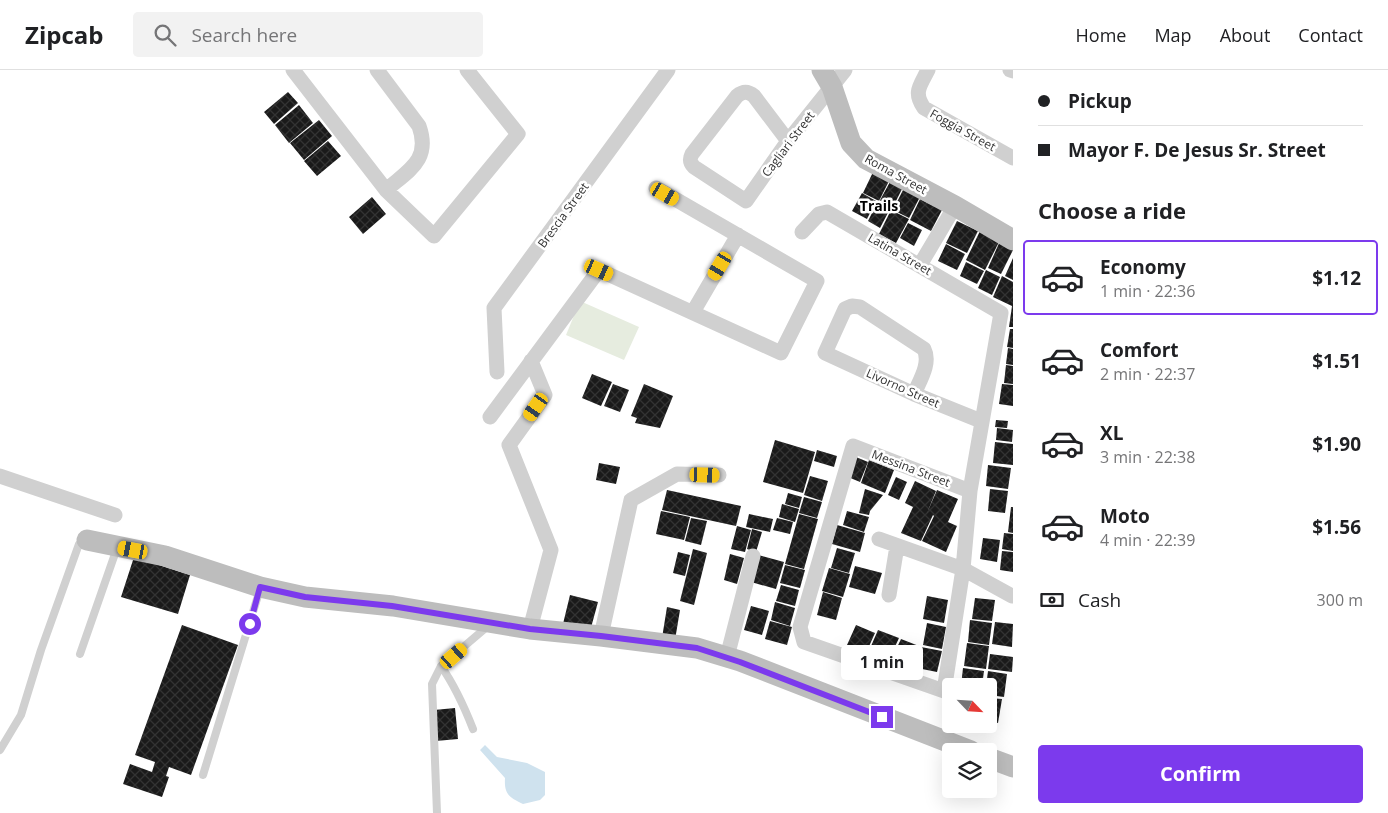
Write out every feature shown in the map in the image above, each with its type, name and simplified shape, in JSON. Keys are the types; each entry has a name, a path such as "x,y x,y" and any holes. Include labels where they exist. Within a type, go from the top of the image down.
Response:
{"street":[{"path":"293,70 386,190 434,236 518,134 467,70"},
{"path":"377,70 419,126 423,145 418,160 412,168 386,190"},
{"name":"Brescia Street","path":"497,372 494,308 668,70"},
{"name":"Cagliari Street","path":"788,142 754,96 751,93 740,93 692,154 690,164 746,201 788,142 827,79 845,70"},
{"name":"Foggia Street","path":"928,70 918,93 919,101 924,108 1013,158"},
{"name":"Roma Street","path":"827,79 851,144 866,159 955,206 1013,240"},
{"path":"490,417 599,270 781,353 817,282 656,188"},
{"path":"920,265 955,206"},
{"name":"Latina Street","path":"802,232 819,214 827,212 1001,313 981,422"},
{"path":"693,312 738,235"},
{"name":"Livorno Street","path":"914,394 927,362 927,354 924,349 860,307 852,306 845,308 825,353 914,394 981,422"},
{"path":"530,629 551,550 510,445 545,394 531,361"},
{"path":"962,569 970,491 981,422"},
{"name":"Messina Street","path":"962,569 944,691 804,642 800,627 853,446 970,491"},
{"path":"601,636 631,500 677,474 719,475"},
{"path":"0,476 115,516"},
{"path":"879,539 962,569 1013,599"},
{"path":"87,540 165,556 260,587 305,597 392,606 530,629 697,648 727,657 949,743"},
{"path":"889,595 897,546"},
{"path":"727,657 753,556"},
{"path":"997,761 1013,767"}],"lane":[{"path":"0,750 21,715 79,544 87,540"},
{"path":"80,654 117,546"},
{"path":"203,775 260,587"},
{"path":"438,813 432,684 441,666 491,623"},
{"path":"441,666 462,701 473,729"}],"shaded area":[{"path":"580,301 639,327 624,360 566,335"}],"water":[{"path":"485,745 497,757 527,763 545,772 545,795 540,800 523,804 511,797 505,788 505,778 480,750"}],"building":[{"path":"288,92 298,103 274,124 264,112"},
{"path":"299,105 313,123 289,143 275,125"},
{"path":"319,120 332,136 304,160 290,143"},
{"path":"328,141 341,156 317,176 304,161"},
{"path":"874,170 890,179 879,201 863,193"},
{"path":"891,180 903,187 892,209 879,202"},
{"path":"904,188 920,197 909,218 893,210"},
{"path":"862,193 876,201 867,219 852,211"},
{"path":"372,197 386,214 363,234 349,217"},
{"path":"920,199 942,210 931,231 910,220"},
{"path":"877,203 890,209 880,228 868,221"},
{"path":"891,210 909,219 896,243 879,234"},
{"path":"957,221 978,231 967,253 946,243"},
{"path":"908,223 922,230 914,246 900,238"},
{"path":"980,231 1000,240 985,270 966,260"},
{"path":"1000,241 1013,250 1001,274 988,268"},
{"path":"946,244 965,254 957,270 938,261"},
{"path":"1013,258 1013,280 1005,276"},
{"path":"966,262 984,271 977,284 960,276"},
{"path":"986,270 1000,277 992,295 978,288"},
{"path":"1002,276 1013,282 1013,327 1009,327 1012,306 993,297"},
{"path":"1010,329 1013,329 1013,348 1007,347"},
{"path":"1008,348 1013,349 1013,365 1006,364"},
{"path":"1006,365 1013,366 1013,384 1004,383"},
{"path":"592,374 612,382 601,406 582,398"},
{"path":"613,384 629,390 620,412 604,406"},
{"path":"644,384 673,396 660,428 635,423 637,418 631,416"},
{"path":"1002,384 1013,385 1013,406 999,404"},
{"path":"996,420 1008,421 1007,428 995,427"},
{"path":"997,428 1013,430 1012,442 996,440"},
{"path":"775,440 815,452 803,493 763,482"},
{"path":"995,442 1013,444 1013,465 993,463"},
{"path":"817,450 837,456 834,467 814,461"},
{"path":"856,457 868,462 860,482 848,477"},
{"path":"869,460 894,470 885,493 861,483"},
{"path":"599,463 620,467 616,484 596,480"},
{"path":"988,465 1011,468 1008,489 986,486"},
{"path":"810,476 828,481 822,501 804,495"},
{"path":"896,477 907,482 899,500 888,495"},
{"path":"915,481 936,491 927,513 937,490 958,499 948,522 957,526 946,552 922,541 933,515 921,541 901,533 913,507 905,503"},
{"path":"865,489 883,495 869,515 859,513"},
{"path":"990,489 1008,491 1005,513 988,511"},
{"path":"667,490 741,506 736,526 662,510"},
{"path":"788,493 802,497 799,508 785,504"},
{"path":"804,497 822,502 817,518 799,513"},
{"path":"782,504 799,509 795,522 779,517"},
{"path":"1011,507 1013,507 1013,533 1008,532"},
{"path":"661,511 690,517 684,540 656,534"},
{"path":"847,511 869,517 864,532 843,525"},
{"path":"749,514 773,519 770,532 746,527"},
{"path":"799,514 818,519 804,569 785,564"},
{"path":"691,518 707,521 701,545 685,541"},
{"path":"777,518 793,522 790,534 773,530"},
{"path":"837,525 865,533 860,552 832,544"},
{"path":"737,526 751,530 745,552 731,549"},
{"path":"752,529 762,532 756,552 747,549"},
{"path":"1004,533 1013,534 1013,551 1002,549"},
{"path":"983,538 1000,540 997,562 980,559"},
{"path":"837,548 855,553 849,573 831,568"},
{"path":"693,549 707,553 694,605 680,601"},
{"path":"1002,551 1013,552 1013,572 1000,570"},
{"path":"678,552 690,555 685,576 673,573"},
{"path":"730,554 744,558 737,584 724,580"},
{"path":"758,555 784,562 776,589 751,582"},
{"path":"134,557 190,575 178,614 121,597"},
{"path":"785,565 805,570 800,588 780,583"},
{"path":"855,566 882,573 875,594 849,587"},
{"path":"829,568 850,574 843,597 822,591"},
{"path":"781,585 799,590 795,606 776,601"},
{"path":"823,592 842,598 836,620 817,615"},
{"path":"570,595 598,602 589,635 562,628"},
{"path":"927,596 948,600 944,623 923,619"},
{"path":"975,598 995,600 992,621 972,619"},
{"path":"775,602 795,608 790,626 771,620"},
{"path":"751,606 769,611 762,635 744,630"},
{"path":"667,607 680,610 675,640 662,638"},
{"path":"970,620 992,623 989,645 968,642"},
{"path":"770,621 792,627 787,645 765,639"},
{"path":"995,622 1013,624 1012,647 992,644"},
{"path":"927,623 946,627 942,649 923,645"},
{"path":"182,625 238,645 191,775 169,767 166,776 169,777 162,797 123,784 130,764 152,772 155,762 135,755"},
{"path":"856,625 875,633 866,653 847,645"},
{"path":"878,630 899,638 888,662 868,653"},
{"path":"901,639 919,646 909,670 890,662"},
{"path":"967,643 989,646 986,669 964,666"},
{"path":"921,647 942,651 937,672 917,668"},
{"path":"990,654 1013,657 1012,672 988,669"},
{"path":"963,668 984,671 983,678 962,678"},
{"path":"988,671 1007,674 1004,697 998,696 998,678 987,678"},
{"path":"998,699 1002,699 998,723"},
{"path":"455,708 458,739 436,741 434,710"}],"district":[{"name":"Trails","path":"879,205"}],"route":[{"path":"250,624 260,587 305,597 392,606 530,629 697,648 740,662 882,717"}]}
